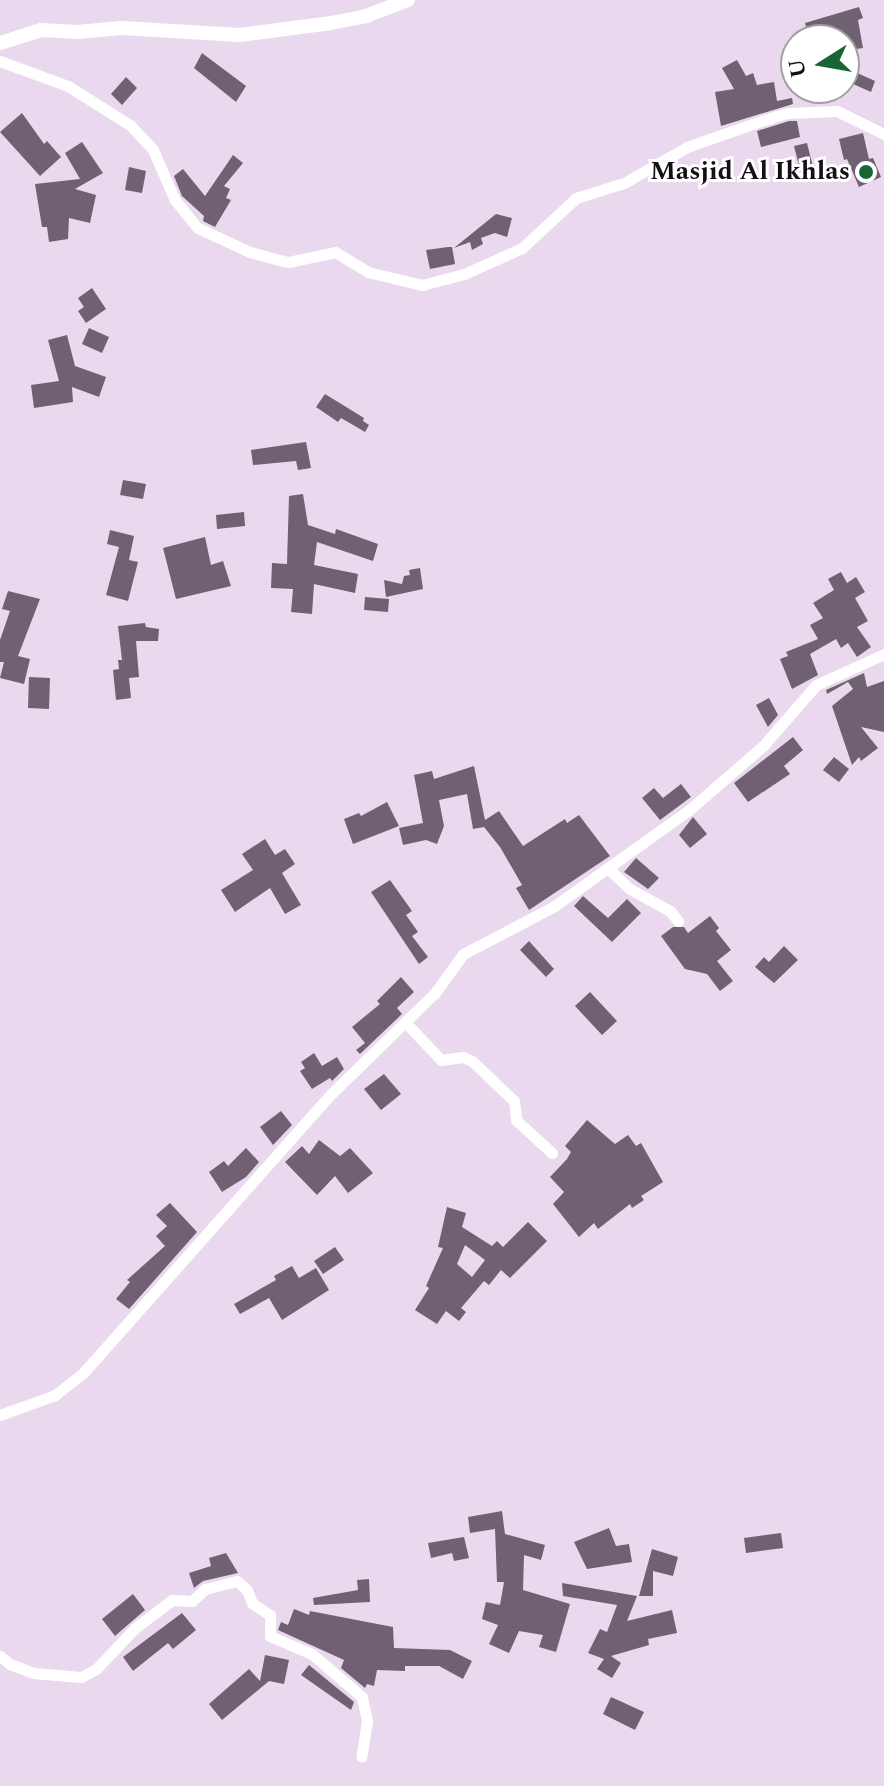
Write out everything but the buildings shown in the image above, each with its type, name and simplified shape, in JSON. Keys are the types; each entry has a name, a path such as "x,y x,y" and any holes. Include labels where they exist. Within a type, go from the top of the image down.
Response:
{"street":[{"path":"0,43 41,30 77,32 121,28 240,35 331,23 408,0"},
{"path":"0,61 68,86 130,125 153,150 175,200 198,228 262,255 288,262 335,252 368,272 422,285 488,265 522,248 576,198 624,183 687,147 761,121 788,113 837,111 884,134"},
{"path":"0,1415 55,1395 84,1372 332,1093 435,993 463,954 553,907 732,775 816,685 884,654"},
{"path":"608,868 630,889 670,911 678,921"},
{"path":"406,1023 441,1060 463,1057 472,1061 514,1101 516,1120 552,1153"},
{"path":"0,1656 10,1664 33,1673 81,1677 96,1669 135,1628 172,1600 192,1601 205,1589 237,1581 247,1590 252,1603 270,1615 270,1636 312,1654 362,1697 367,1721 361,1757"}],"place":[{"name":"Masjid Al Ikhlas","path":"866,172"}]}
